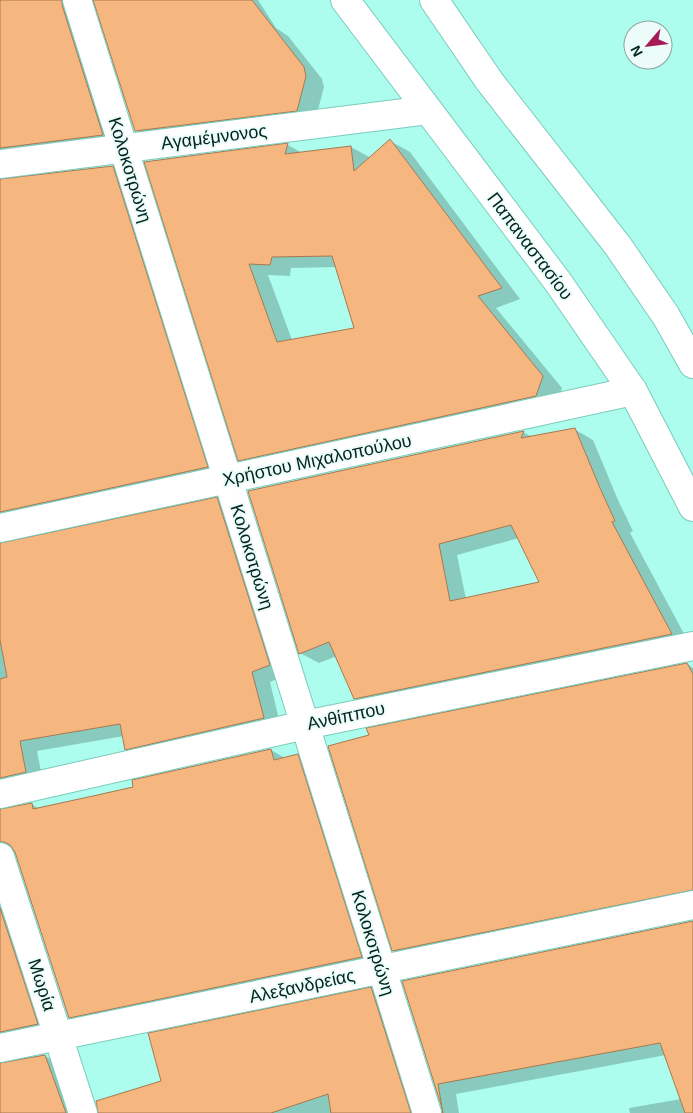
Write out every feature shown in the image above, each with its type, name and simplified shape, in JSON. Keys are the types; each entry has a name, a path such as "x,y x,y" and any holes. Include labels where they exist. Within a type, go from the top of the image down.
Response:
{"street":[{"name":"Κολοκοτρώνη","path":"77,0 427,1113"},
{"name":"Παπαναστασίου","path":"345,0 558,282 633,391 693,507"},
{"path":"434,0 490,82 618,246 666,316 693,364"},
{"name":"Αγαμέμνονος","path":"0,164 428,110"},
{"name":"Χρήστου Μιχαλοπούλου","path":"0,528 633,391"},
{"name":"Ανθίππου","path":"0,794 305,725 693,646"},
{"name":"Μωρία","path":"0,856 83,1113"},
{"name":"Αλεξανδρείας","path":"0,1048 693,905"}],"building":[{"path":"0,0 62,0 103,135 0,148"},
{"path":"93,0 252,0 304,67 306,76 297,111 135,131"},
{"path":"390,139 502,288 478,296 543,376 536,396 238,461 144,162 288,143 285,154 351,146 354,171","holes":["332,256 354,328 277,342 249,264 270,265 272,257"]},
{"path":"113,166 208,467 0,512 0,179"},
{"path":"575,428 615,521 612,522 672,634 354,699 329,642 299,654 248,491 524,431 521,438","holes":["511,525 539,582 450,601 439,544"]},
{"path":"217,497 270,665 252,672 264,718 125,750 120,724 20,741 26,772 0,778 0,679 7,677 0,640 0,543"},
{"path":"687,663 693,674 693,890 392,951 328,746 369,735 366,728"},
{"path":"271,749 274,760 298,754 362,957 69,1018 15,852 10,845 0,842 0,809 32,803 33,809 93,796 133,787 132,780"},
{"path":"0,908 38,1024 0,1032"},
{"path":"693,921 693,1113 685,1113 660,1043 438,1084 442,1113 402,981"},
{"path":"371,987 411,1113 331,1113 328,1094 271,1113 98,1113 96,1101 161,1081 148,1033"},
{"path":"45,1055 66,1113 0,1113 0,1063"}]}
